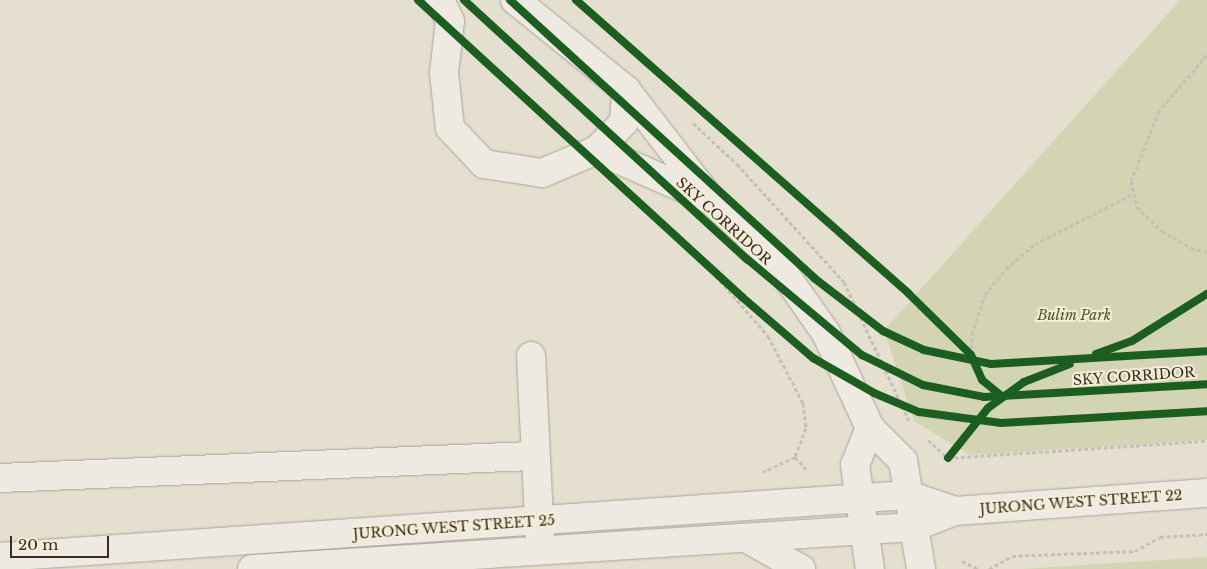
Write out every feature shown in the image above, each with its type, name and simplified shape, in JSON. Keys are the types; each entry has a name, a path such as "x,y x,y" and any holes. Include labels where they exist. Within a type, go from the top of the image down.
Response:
{"street":[{"path":"440,0 450,21 444,73 450,128 484,164 542,173 597,150 624,122 626,90"},
{"path":"515,0 626,90 711,200 774,260 826,333 870,428 903,462 921,569"},
{"path":"597,150 711,200"},
{"path":"531,356 532,456 541,550"},
{"path":"870,428 855,465 870,569"},
{"path":"0,478 532,456"},
{"name":"JURONG WEST STREET 22","path":"914,527 955,511 1207,493"},
{"name":"JURONG WEST STREET 25","path":"0,557 538,522 908,495"},
{"name":"JURONG WEST STREET 22","path":"908,495 955,511"},
{"name":"JURONG WEST STREET 25","path":"252,569 742,536 914,527"},
{"path":"742,536 801,569"}],"path":[{"path":"1207,54 1159,111 1131,181 1131,195 1162,231 1191,248 1207,252"},
{"path":"968,357 972,334 986,295 1006,269 1035,244 1131,195"},
{"path":"841,301 876,326"},
{"path":"964,348 968,357 979,363"},
{"path":"988,408 1024,382"},
{"path":"989,386 1004,397"},
{"path":"948,458 1207,441"},
{"path":"948,458 959,444"},
{"path":"795,457 806,468"},
{"path":"989,569 1012,556 1135,550 1160,538 1207,534"},
{"path":"962,561 978,569"}],"green space":[{"name":"Bulim Park","path":"1180,0 1207,0 1207,440 970,455 914,421 884,330"},
{"path":"1207,557 1207,569 1023,569"}],"cycle path":[{"path":"418,0 742,297 813,358 874,393 919,412 1001,423 1207,411"},
{"name":"SKY CORRIDOR","path":"464,0 747,259 862,355 923,385 984,397 1207,384"},
{"path":"510,0 814,278 883,331 924,350 991,364 1207,351"},
{"path":"576,0 908,293 971,355 982,380 1003,397"},
{"path":"1096,354 1132,341 1207,294"},
{"name":"SKY CORRIDOR","path":"948,458 988,408 1024,382 1070,364"}]}
